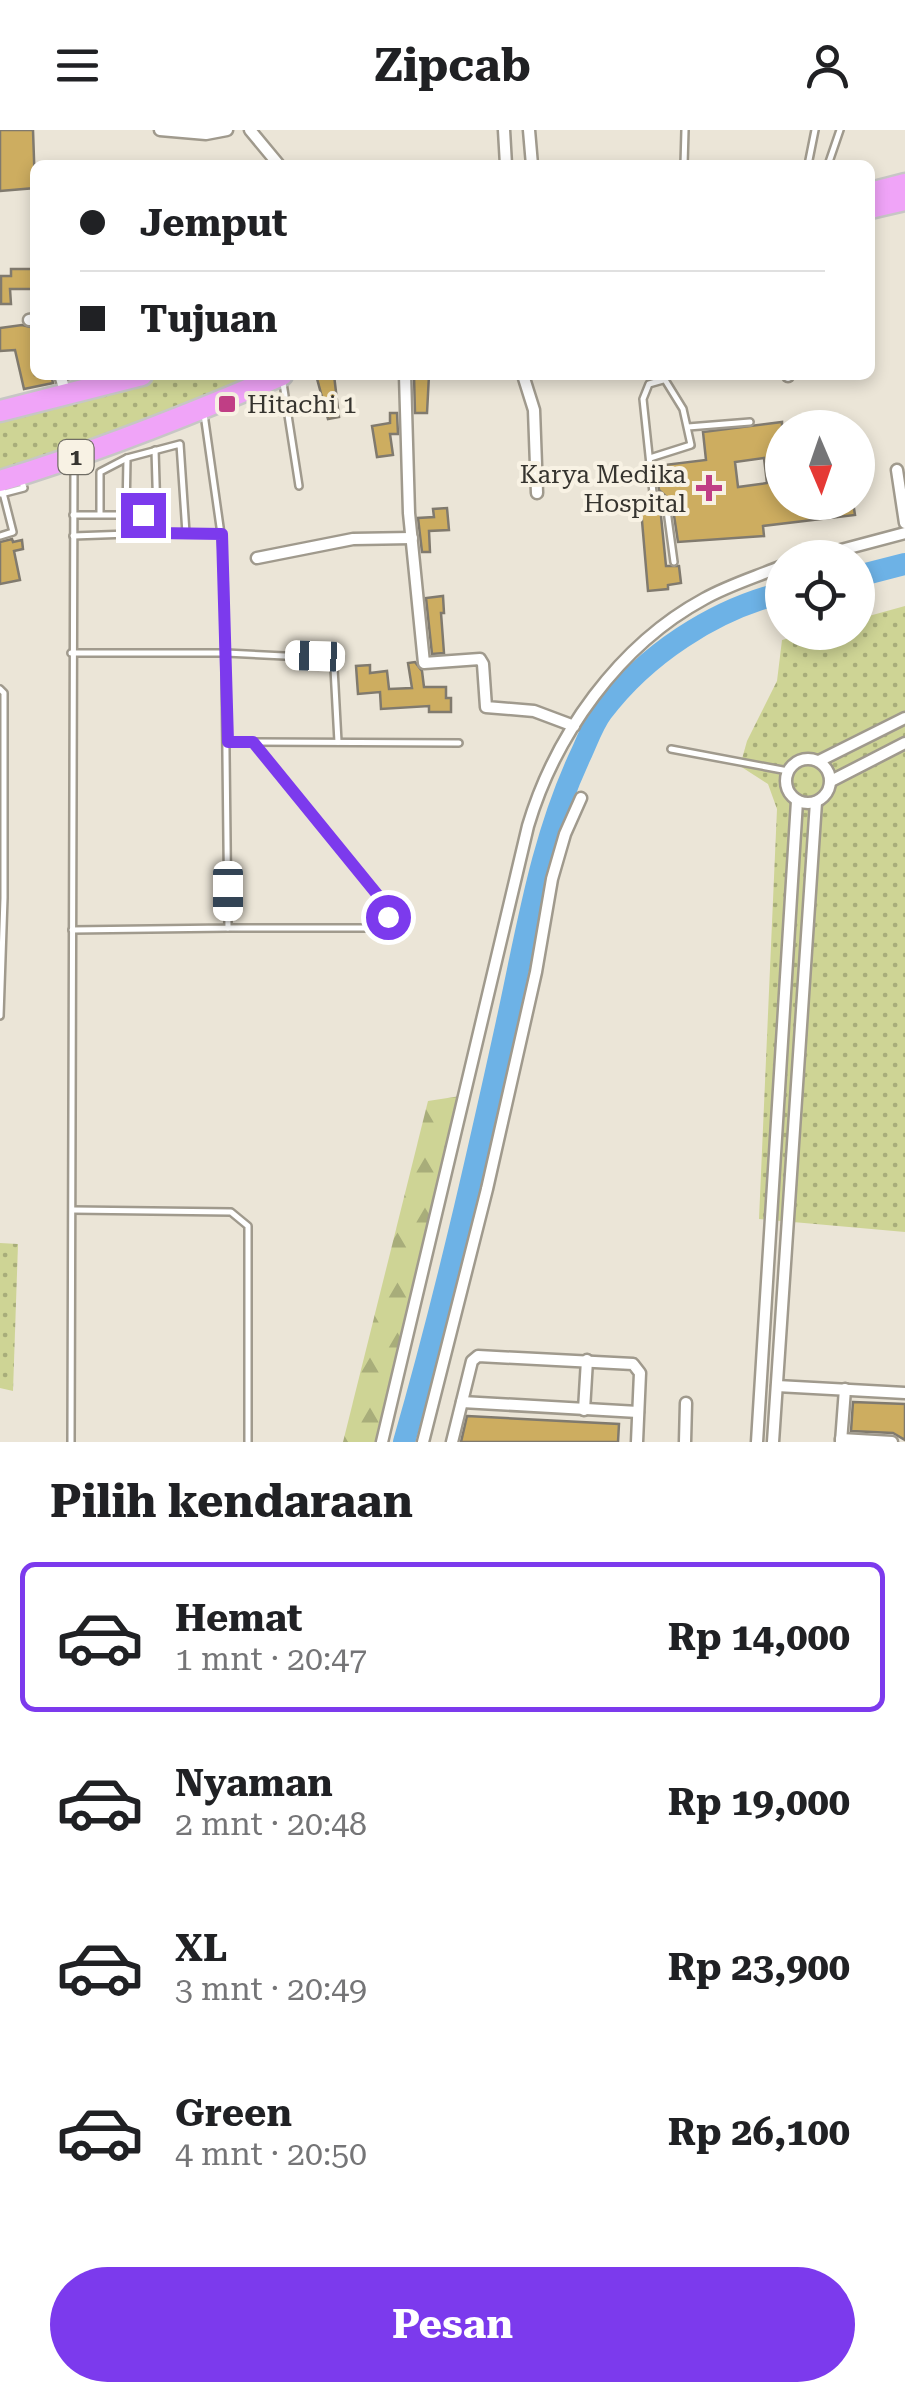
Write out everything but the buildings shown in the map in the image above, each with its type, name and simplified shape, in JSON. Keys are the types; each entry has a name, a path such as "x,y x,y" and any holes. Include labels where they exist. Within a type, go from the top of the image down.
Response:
{"highway":[{"path":"875,193 905,184"},
{"path":"875,207 905,200"},
{"path":"0,412 63,385 102,380"},
{"name":"1","path":"5,485 270,380"}],"street":[{"path":"160,130 206,134 227,130"},
{"path":"250,130 275,160"},
{"path":"504,130 506,160"},
{"path":"529,130 532,160"},
{"path":"405,380 412,538 424,663 480,659 486,707 534,711 574,726"},
{"path":"525,380 534,410 537,492"},
{"path":"898,470 905,523"},
{"path":"875,541 905,533"},
{"path":"257,558 353,539 412,538"},
{"path":"382,1442 528,826 544,778 574,726 614,672 665,625 705,598 765,573"},
{"path":"820,762 905,718"},
{"path":"831,782 905,743"},
{"path":"808,758 820,762 828,770 831,782 826,794 816,802 798,800 789,793 788,770 808,758"},
{"path":"423,1442 536,972 552,879 581,798"},
{"path":"757,1442 798,800"},
{"path":"773,1442 816,802"},
{"path":"452,1442 474,1357 634,1364 638,1368 637,1442"},
{"path":"584,1410 587,1360"},
{"path":"777,1386 905,1393"},
{"path":"844,1389 841,1440 892,1442"},
{"path":"462,1402 638,1412"},
{"path":"685,1442 686,1403"}],"lane":[{"path":"684,160 685,130"},
{"path":"809,160 815,130"},
{"path":"830,160 840,130"},
{"path":"283,380 299,486"},
{"path":"656,380 644,390 653,493 666,503 674,562"},
{"path":"650,458 690,446 688,426 677,396 665,380"},
{"path":"203,409 222,534 228,928"},
{"path":"688,426 750,422"},
{"path":"100,514 98,474 127,458 176,443 181,446 186,533"},
{"path":"155,450 157,533"},
{"path":"71,1442 74,458"},
{"path":"126,516 127,458"},
{"path":"0,536 13,532 5,485"},
{"path":"73,514 157,515"},
{"path":"72,536 222,534"},
{"path":"71,653 315,656 330,661 334,668 338,742"},
{"path":"0,689 4,694 0,1016"},
{"path":"228,742 458,743"},
{"path":"72,930 376,928 388,917 385,904 253,742"},
{"path":"671,750 788,770"},
{"path":"71,1210 231,1212 242,1218 248,1226 249,1260 248,1442"}],"green space":[{"path":"123,380 269,380 0,481 0,412"},
{"path":"905,606 905,1232 759,1219 777,809 768,784 740,766 747,741 777,681 781,650 875,650 875,614"},
{"path":"467,1095 380,1442 343,1442 428,1101"},
{"path":"0,1243 18,1244 13,1391 0,1388"}],"waterway":[{"path":"875,572 905,564"},
{"path":"404,1442 459,1233 529,919 568,785 602,712 639,672 706,623 765,598"}],"place":[{"name":"Hitachi 1","path":"227,404"},
{"name":"Karya Medika Hospital","path":"709,488"}],"route":[{"path":"143,515 157,515 157,533 222,534 228,742 253,742 385,904 388,917"}]}
